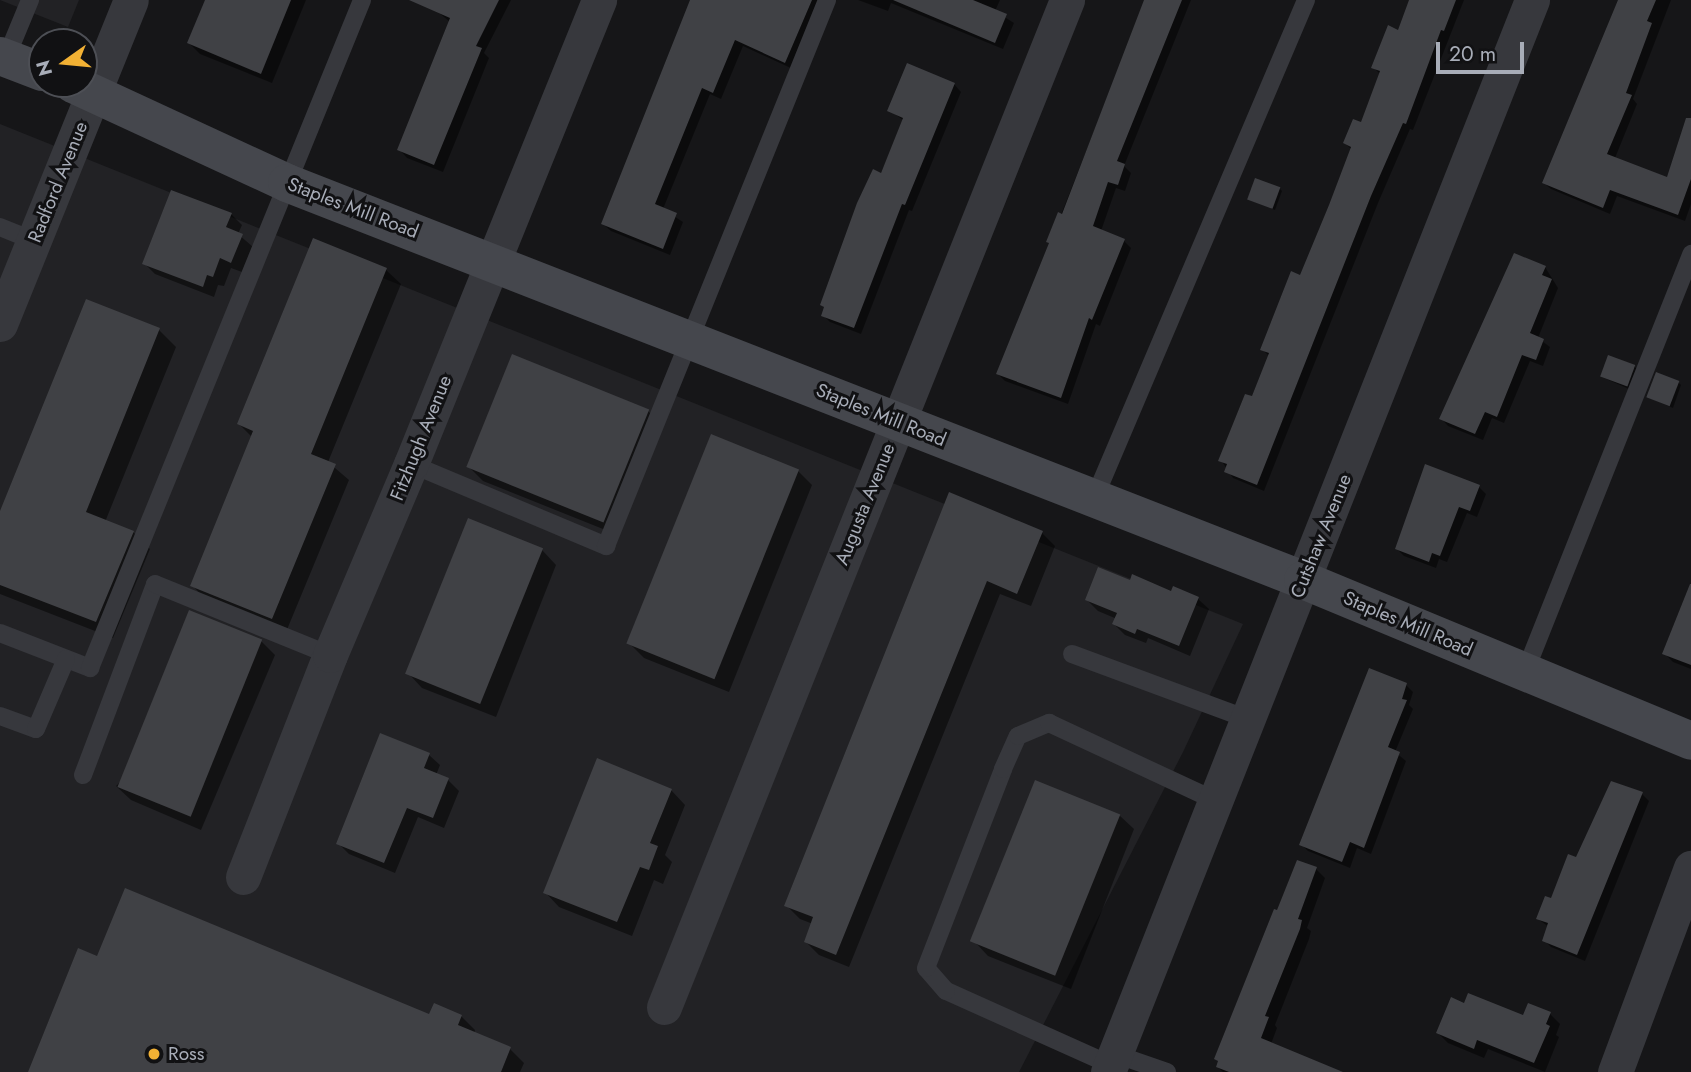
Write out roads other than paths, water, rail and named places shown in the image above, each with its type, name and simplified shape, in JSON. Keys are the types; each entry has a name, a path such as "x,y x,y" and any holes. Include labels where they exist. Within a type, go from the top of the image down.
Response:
{"street":[{"name":"Radford Avenue","path":"98,62 131,0"},
{"name":"Fitzhugh Avenue","path":"243,877 330,655 411,464 599,0"},
{"name":"Augusta Avenue","path":"663,1007 1067,0"},
{"name":"Cutshaw Avenue","path":"1112,1064 1532,0"},
{"path":"3,57 28,67"},
{"name":"Staples Mill Road","path":"98,95 287,183 1303,580 1691,741"},
{"name":"Radford Avenue","path":"4,305 34,241 81,98"},
{"path":"1615,1072 1691,869"}],"lane":[{"path":"3,57 30,0"},
{"path":"0,633 90,668 362,0"},
{"path":"411,464 606,546 827,0"},
{"path":"1094,499 1306,0"},
{"path":"0,227 34,241"},
{"path":"1525,672 1691,254"},
{"path":"83,775 155,584 330,655"},
{"path":"1072,654 1248,719"},
{"path":"0,716 36,729 66,659"},
{"path":"1167,1072 1112,1064 946,991 926,968 1018,736 1049,723 1216,801"}],"place":[{"name":"Ross","path":"154,1054"}]}
